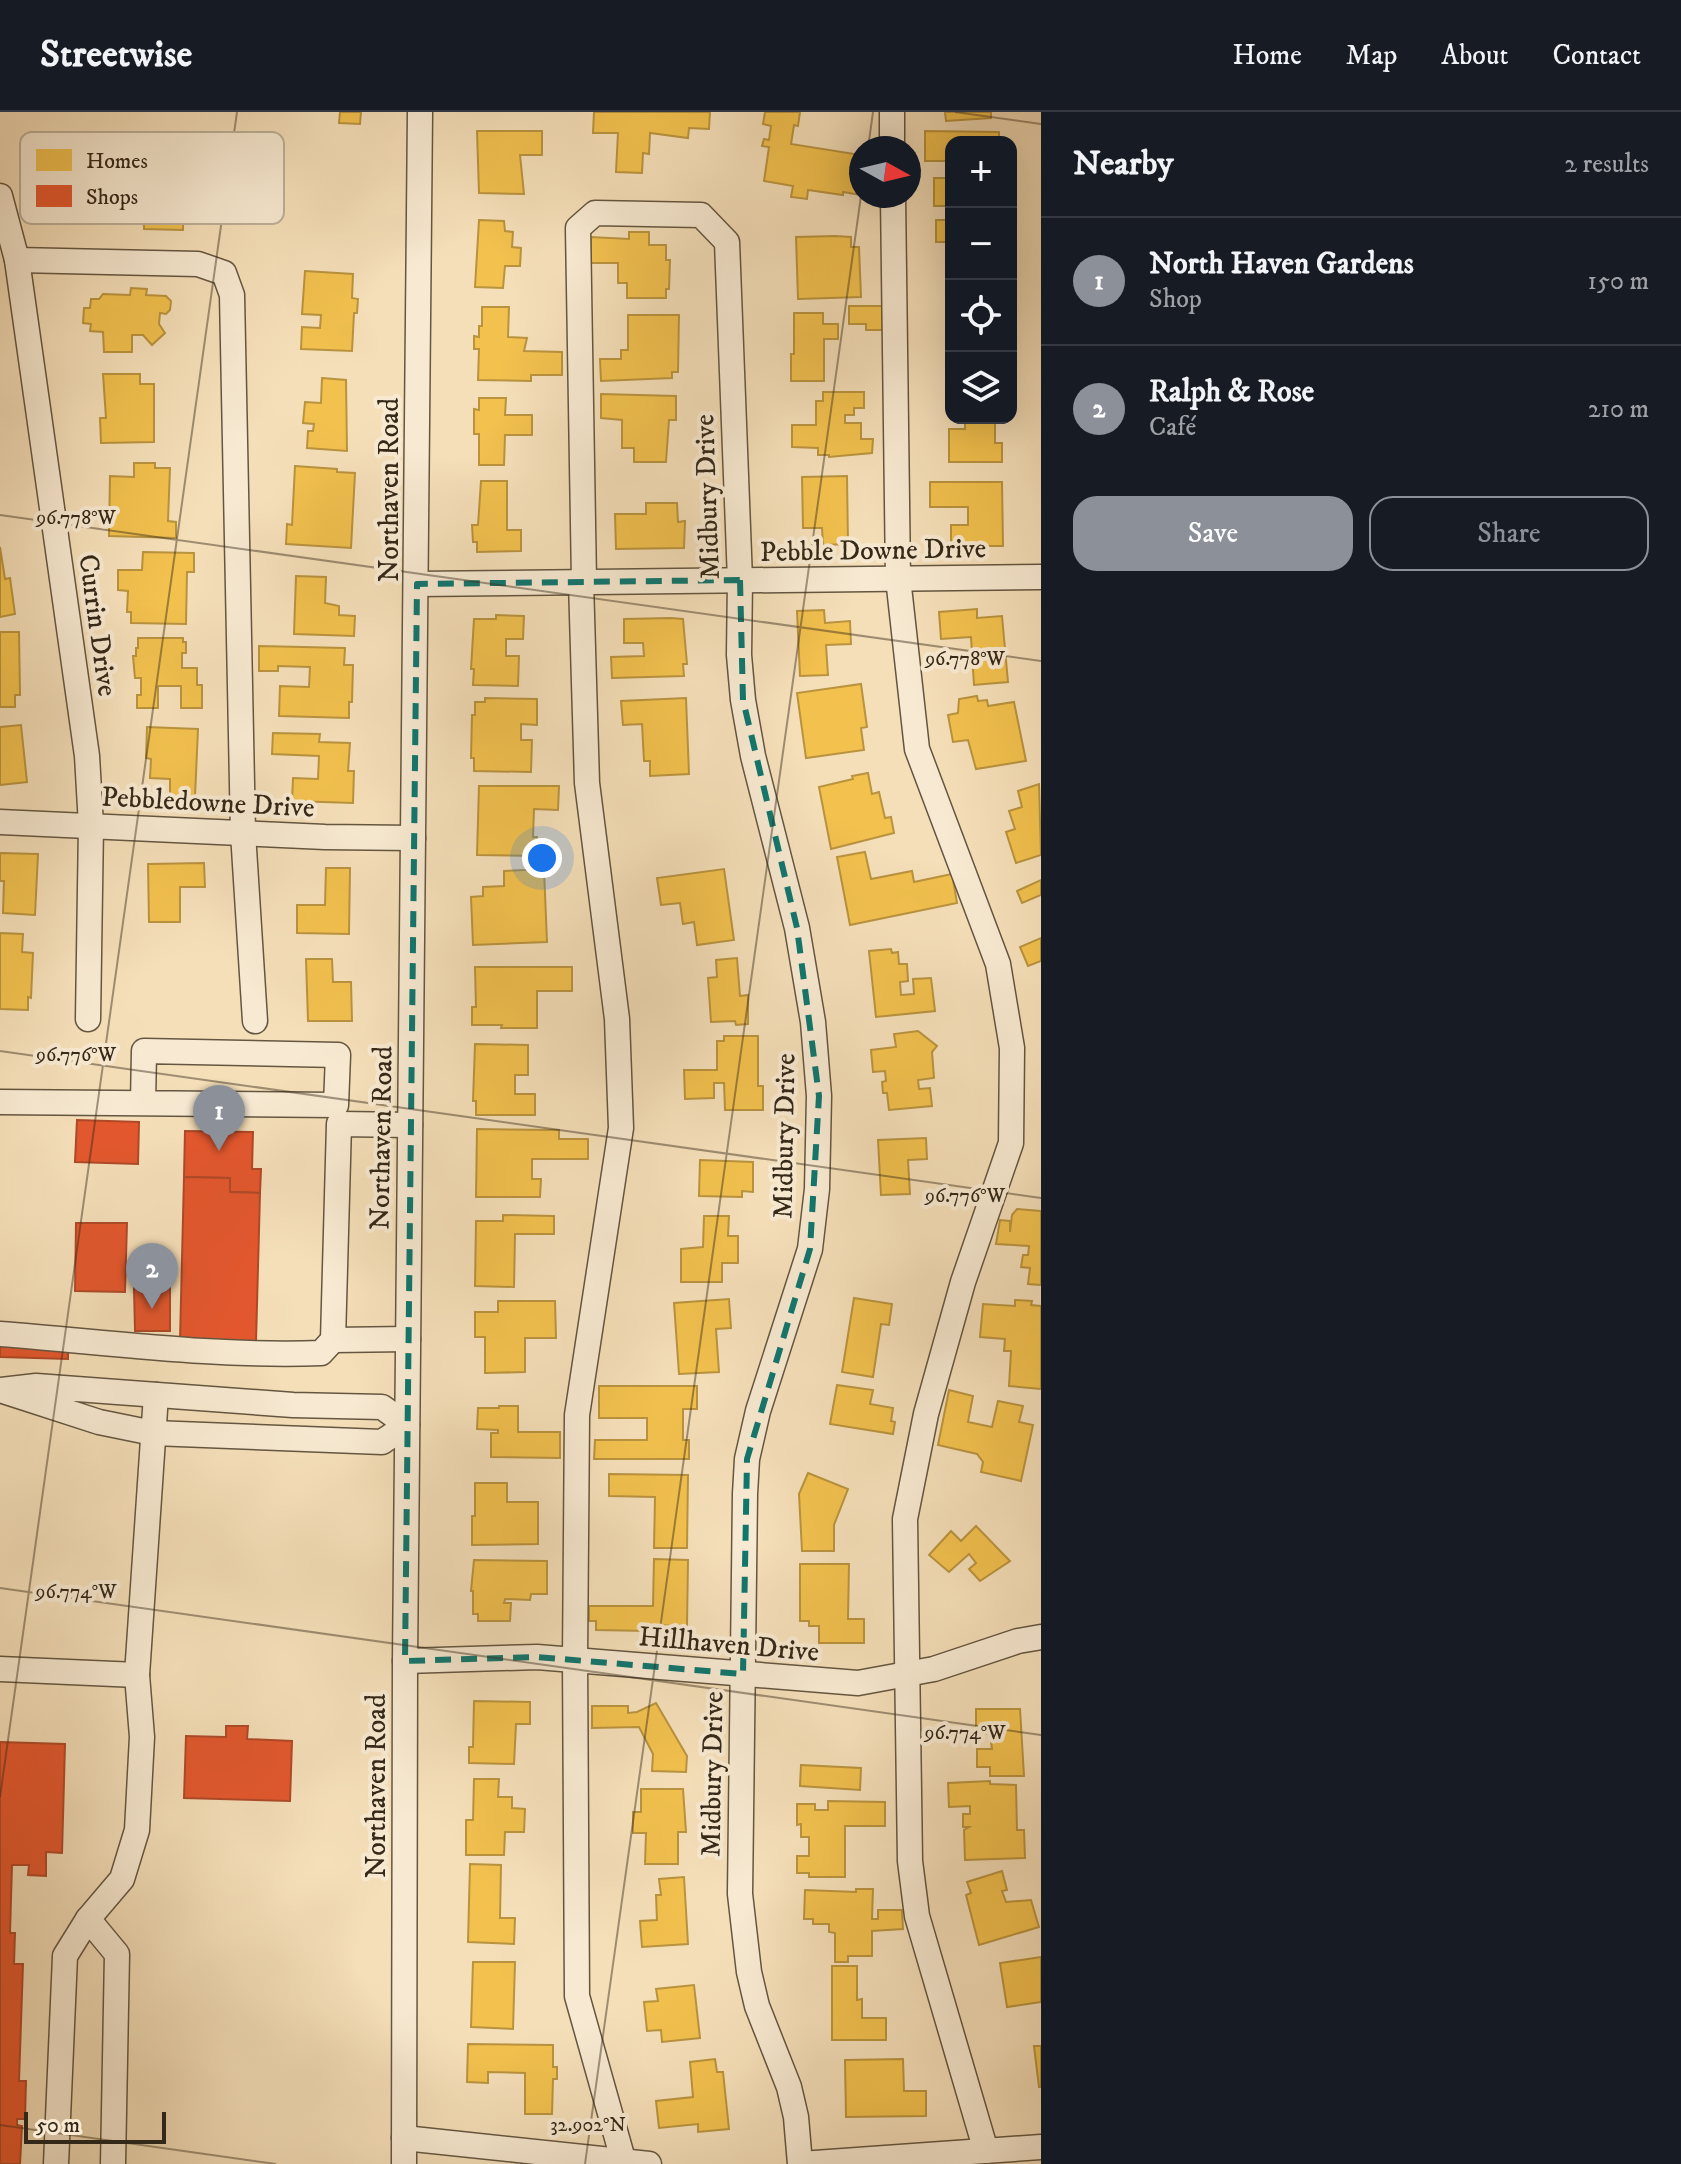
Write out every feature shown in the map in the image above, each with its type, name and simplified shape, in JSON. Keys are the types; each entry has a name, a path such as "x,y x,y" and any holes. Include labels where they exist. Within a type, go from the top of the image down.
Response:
{"street":[{"name":"Northaven Road","path":"404,2164 405,1661 420,112"},
{"path":"892,112 892,136"},
{"name":"Currin Drive","path":"0,196 17,260 87,756 91,825 88,1019"},
{"path":"893,208 898,578 917,749 998,964 1012,1048 1011,1143 959,1296 926,1414 905,1519 910,1861 917,1916 986,2151"},
{"name":"Midbury Drive","path":"582,582 578,228 595,213 701,215 727,242 740,580 739,655 743,700 753,756 797,928 813,1022 819,1096 817,1189 810,1249 758,1411 747,1459 745,1494 740,1894 743,1934 757,2006 789,2087 796,2117 800,2164"},
{"path":"17,260 198,264 224,273 232,295 243,833 255,1021"},
{"name":"Pebble Downe Drive","path":"417,584 1041,577"},
{"path":"582,582 587,783 617,1019 621,1128 577,1415 577,1996 624,2163"},
{"name":"Pebbledowne Drive","path":"0,822 413,838"},
{"path":"0,1334 195,1350 301,1354 321,1353 333,1340 338,1055 144,1051 143,1103"},
{"path":"0,1102 143,1103 337,1115 410,1125"},
{"path":"333,1340 408,1339"},
{"path":"36,1386 293,1405 382,1407 407,1425 382,1442 153,1433 99,1422 0,1390 36,1386"},
{"path":"56,2164 65,1956 88,1919 122,1879 137,1830 142,1737 137,1675 156,1395"},
{"path":"292,1439 293,1405"},
{"name":"Hillhaven Drive","path":"405,1661 486,1657 575,1659 805,1681 858,1683 934,1669 1018,1641 1041,1637"},
{"path":"0,1669 137,1675"},
{"path":"88,1919 117,1954 113,2164"},
{"path":"404,2138 649,2164"},
{"path":"800,2164 1041,2147"}],"highlighted area":[{"path":"740,580 743,700 797,928 819,1096 810,1249 747,1459 743,1674 537,1657 405,1661 417,584"}],"building: Homes":[{"path":"340,112 361,112 360,124 339,123"},
{"path":"594,112 710,112 709,129 689,128 688,138 650,133 649,154 643,153 642,173 616,172 618,133 593,133"},
{"path":"765,112 800,112 791,144 849,153 849,193 843,192 843,195 808,190 807,199 791,197 793,186 764,181 769,147 762,146 764,139 769,140 771,126 763,124"},
{"path":"945,112 991,112 991,118 946,121"},
{"path":"477,131 542,131 542,155 520,155 524,194 479,193"},
{"path":"925,131 999,132 999,136 945,136 945,161 925,161"},
{"path":"934,178 945,178 945,206 934,206"},
{"path":"479,220 504,221 505,231 513,232 512,247 521,248 520,266 505,266 503,288 475,287"},
{"path":"936,220 945,220 945,242 936,242"},
{"path":"144,224 183,224 183,230 144,229"},
{"path":"629,232 649,232 649,245 666,245 666,260 670,260 666,298 627,298 627,283 618,283 618,263 591,263 591,237 629,239"},
{"path":"796,237 851,237 851,247 859,247 861,297 798,299"},
{"path":"305,271 353,274 352,298 358,299 352,351 301,349 302,327 320,328 321,315 302,314"},
{"path":"131,288 147,289 146,295 166,296 171,301 170,310 166,314 160,313 159,324 165,333 152,345 143,335 132,335 132,352 104,352 103,332 90,331 91,324 83,323 84,308 90,308 91,299 99,299 103,294 130,295"},
{"path":"849,306 884,306 885,330 866,330 866,324 849,324"},
{"path":"482,307 509,307 508,337 527,338 524,351 562,352 562,375 531,375 531,381 478,380 479,349 474,349 474,336 479,337"},
{"path":"794,313 823,313 823,324 838,324 838,339 824,339 824,381 791,381"},
{"path":"628,315 679,315 678,372 672,372 672,378 601,381 600,359 621,359 621,350 628,350"},
{"path":"103,374 140,374 140,384 154,384 154,442 101,443 100,418 106,418"},
{"path":"322,378 346,380 347,451 307,448 308,431 313,431 314,424 303,423 305,402 321,403"},
{"path":"823,392 864,392 864,408 854,408 854,415 845,415 845,423 861,423 861,439 873,439 872,453 829,457 818,455 818,448 792,447 792,425 816,425 816,401 823,401"},
{"path":"601,394 676,396 676,420 669,420 666,462 634,462 634,448 622,448 622,420 601,418"},
{"path":"479,398 506,398 505,415 532,415 532,435 505,435 504,465 479,465 479,434 474,434 474,409 479,410"},
{"path":"965,424 995,424 995,443 1002,443 1002,462 949,462 949,429 965,429"},
{"path":"134,463 155,463 155,468 170,468 168,521 176,522 176,538 109,536 110,476 134,477"},
{"path":"295,466 355,473 351,548 286,544 287,524 292,525"},
{"path":"847,476 848,544 823,545 822,528 803,528 802,477"},
{"path":"481,481 507,481 507,530 521,530 521,551 477,552 472,525 478,525"},
{"path":"930,482 1002,482 1003,546 951,546 951,525 968,525 968,507 930,507"},
{"path":"646,503 677,503 678,522 685,521 684,548 616,549 615,514 646,514"},
{"path":"0,547 5,579 10,578 15,614 0,617"},
{"path":"143,552 194,553 194,572 187,572 186,624 131,623 131,612 127,612 128,591 118,590 118,570 142,570"},
{"path":"296,576 326,577 325,603 339,606 339,615 355,616 354,636 294,634"},
{"path":"977,609 977,618 1002,616 1008,682 974,685 971,637 941,639 939,612"},
{"path":"824,610 825,623 850,621 851,644 826,645 828,675 800,676 797,611"},
{"path":"496,615 524,616 523,639 506,639 506,656 519,656 518,686 473,685 474,619 496,619"},
{"path":"624,619 683,619 687,664 683,664 684,676 612,678 611,657 644,656 643,643 624,643"},
{"path":"0,632 19,632 20,695 15,695 15,707 0,707"},
{"path":"138,638 183,638 186,653 182,653 182,668 197,668 197,685 202,685 202,708 181,708 181,686 158,686 158,708 137,708 141,678 135,678 133,656 136,656"},
{"path":"259,646 345,648 344,665 353,665 349,718 279,716 280,686 309,687 310,667 278,666 278,671 259,671"},
{"path":"861,684 867,727 861,728 864,750 806,758 797,693"},
{"path":"977,696 978,701 987,700 988,706 1014,702 1026,761 976,769 968,740 953,742 948,715 958,713 959,699"},
{"path":"485,698 537,699 537,725 521,724 521,740 532,740 531,772 474,771 474,758 471,758 472,715 475,715 475,702 485,702"},
{"path":"686,698 689,774 650,776 650,761 644,761 642,724 623,725 621,701"},
{"path":"21,725 27,782 0,785 0,727"},
{"path":"147,727 198,729 195,797 170,796 170,779 150,778 151,759 146,758"},
{"path":"273,733 320,734 319,742 350,743 348,771 354,771 353,803 292,801 293,778 318,779 319,756 272,754"},
{"path":"868,773 872,794 879,792 885,818 891,817 894,833 831,849 819,787"},
{"path":"1039,784 1041,855 1016,863 1006,832 1015,829 1009,811 1022,807 1018,791"},
{"path":"479,786 559,786 558,810 534,809 533,837 537,837 537,856 477,855"},
{"path":"865,852 871,879 912,871 914,882 952,874 957,903 850,925 837,857"},
{"path":"0,853 38,854 35,915 3,913 4,881 0,881"},
{"path":"204,863 205,887 180,887 180,922 149,922 148,864"},
{"path":"326,868 350,868 349,934 297,933 297,905 325,905"},
{"path":"544,869 547,942 473,945 471,897 483,896 483,887 504,886 504,871"},
{"path":"724,869 734,940 697,945 694,922 683,924 680,903 661,905 657,878"},
{"path":"1041,880 1041,895 1022,903 1017,891"},
{"path":"0,933 23,934 22,952 33,953 28,1010 0,1009"},
{"path":"1041,938 1041,961 1028,966 1020,947"},
{"path":"891,949 892,953 898,952 899,964 907,964 908,981 900,982 901,995 914,994 913,979 931,978 935,1011 876,1017 869,951"},
{"path":"737,958 740,996 748,995 748,1024 711,1022 708,978 717,977 716,960"},
{"path":"306,959 332,959 333,982 351,982 352,1021 308,1021"},
{"path":"475,967 572,967 572,991 537,991 537,1028 472,1025 472,1007 476,1007"},
{"path":"918,1031 937,1046 932,1052 934,1078 918,1080 919,1089 930,1088 932,1106 889,1110 887,1093 883,1093 885,1071 873,1072 871,1050 896,1047 894,1034"},
{"path":"724,1036 758,1036 758,1086 763,1086 763,1110 725,1110 724,1083 714,1083 714,1098 685,1099 684,1070 717,1070 717,1041 724,1041"},
{"path":"475,1044 528,1045 528,1075 515,1075 515,1094 535,1094 535,1115 476,1115 476,1101 473,1101"},
{"path":"477,1129 559,1130 559,1139 588,1139 588,1159 532,1159 532,1179 541,1179 540,1197 476,1197"},
{"path":"926,1138 927,1159 908,1160 910,1194 881,1195 878,1140"},
{"path":"700,1160 753,1162 753,1192 742,1191 742,1197 699,1196"},
{"path":"1017,1209 1041,1211 1041,1285 1028,1284 1030,1268 1021,1267 1023,1255 1028,1255 1029,1246 996,1244 1000,1220 1010,1221 1010,1232 1012,1215"},
{"path":"503,1215 554,1216 554,1234 515,1234 514,1287 475,1286 476,1221 503,1221"},
{"path":"704,1216 729,1216 728,1236 738,1236 738,1263 722,1263 722,1282 681,1282 681,1249 703,1247"},
{"path":"854,1298 892,1304 889,1325 881,1324 873,1377 842,1372"},
{"path":"729,1299 731,1328 716,1329 719,1372 679,1374 674,1303"},
{"path":"1015,1300 1032,1301 1031,1305 1041,1306 1041,1389 1009,1386 1011,1351 1004,1351 1005,1339 980,1337 983,1304 1015,1306"},
{"path":"498,1301 555,1301 556,1338 525,1338 525,1372 485,1373 485,1337 475,1337 475,1312 498,1312"},
{"path":"837,1385 873,1390 870,1404 893,1408 893,1434 830,1424"},
{"path":"599,1386 697,1386 697,1409 683,1409 683,1440 689,1440 689,1459 594,1459 595,1440 647,1440 647,1418 599,1418"},
{"path":"949,1390 973,1396 968,1422 992,1427 998,1401 1023,1406 1019,1422 1033,1425 1021,1481 981,1472 983,1462 977,1454 938,1445"},
{"path":"518,1406 518,1432 560,1432 560,1458 491,1457 491,1433 498,1433 498,1430 477,1429 478,1408"},
{"path":"808,1473 848,1489 834,1525 834,1551 802,1551 799,1494"},
{"path":"609,1474 688,1475 687,1548 654,1548 655,1497 609,1496"},
{"path":"475,1483 507,1483 507,1502 538,1502 538,1544 472,1545"},
{"path":"976,1526 1010,1561 980,1581 969,1569 976,1563 969,1554 949,1572 929,1555 951,1531 961,1541"},
{"path":"654,1559 688,1560 687,1626 649,1625 649,1631 596,1630 596,1621 589,1621 589,1606 653,1606"},
{"path":"474,1560 547,1561 547,1594 531,1594 530,1600 505,1599 504,1603 511,1603 510,1621 478,1621 478,1614 473,1614 471,1591"},
{"path":"800,1564 849,1564 848,1619 864,1619 864,1643 819,1643 819,1626 809,1626 809,1621 800,1621"},
{"path":"474,1701 530,1702 530,1724 516,1724 514,1764 469,1763 469,1747 473,1747"},
{"path":"656,1703 687,1756 686,1772 652,1771 653,1754 639,1727 592,1728 592,1706 628,1706 628,1713"},
{"path":"976,1709 1020,1709 1024,1776 990,1776 990,1767 977,1767 977,1749 992,1749 990,1734 976,1734"},
{"path":"801,1765 861,1768 860,1790 800,1786"},
{"path":"474,1779 499,1779 498,1797 512,1797 512,1808 525,1809 524,1832 505,1832 504,1855 466,1855 466,1820 473,1820"},
{"path":"990,1781 990,1784 1016,1785 1017,1830 1024,1830 1025,1858 965,1860 964,1830 969,1827 963,1827 963,1814 970,1814 970,1806 949,1807 948,1783"},
{"path":"641,1789 683,1789 686,1832 678,1832 678,1864 645,1864 646,1833 633,1833 633,1812 641,1812"},
{"path":"828,1801 885,1802 885,1826 845,1826 845,1877 809,1877 809,1873 797,1873 797,1856 809,1856 809,1837 801,1837 801,1824 797,1825 797,1804 815,1804 815,1810 828,1810"},
{"path":"470,1864 501,1865 500,1918 515,1918 514,1944 468,1942"},
{"path":"1002,1871 1007,1890 1002,1891 1006,1902 1031,1900 1039,1927 979,1945 966,1895 971,1893 967,1882"},
{"path":"684,1877 688,1944 642,1947 640,1921 657,1920 656,1895 661,1895 659,1879"},
{"path":"856,1889 873,1889 872,1919 878,1919 878,1910 902,1910 903,1929 872,1931 872,1956 848,1956 848,1962 835,1962 835,1933 829,1932 829,1924 813,1924 813,1919 804,1919 805,1890 856,1892"},
{"path":"1041,1957 1041,2002 1007,2007 1000,1963"},
{"path":"473,1962 515,1962 513,2029 471,2027"},
{"path":"832,1966 857,1966 857,2000 862,1999 862,2018 886,2018 886,2040 832,2040"},
{"path":"694,1985 700,2038 662,2042 661,2030 647,2031 644,2002 658,2001 656,1989"},
{"path":"468,2044 553,2045 553,2067 557,2067 557,2079 553,2079 552,2114 525,2114 525,2073 488,2072 488,2083 467,2082"},
{"path":"1034,2046 1041,2046 1041,2087 1039,2087"},
{"path":"715,2059 717,2072 723,2072 729,2129 698,2132 698,2124 659,2128 656,2101 693,2097 690,2062"},
{"path":"903,2059 904,2091 926,2091 926,2116 846,2117 845,2060"}],"building: Shops":[{"path":"77,1120 139,1122 138,1164 75,1162"},
{"path":"185,1131 253,1132 252,1169 261,1169 260,1193 230,1192 230,1178 184,1177"},
{"path":"184,1177 230,1178 230,1192 260,1193 256,1342 180,1340"},
{"path":"76,1223 127,1223 125,1292 75,1291"},
{"path":"134,1288 170,1288 170,1331 135,1331"},
{"path":"0,1345 68,1348 68,1359 0,1357"},
{"path":"226,1726 248,1726 247,1739 292,1741 290,1801 184,1798 186,1736 226,1737"},
{"path":"0,1742 65,1744 62,1853 46,1852 46,1876 28,1875 29,1865 12,1865 10,1933 15,1933 14,1964 23,1964 19,2081 26,2081 25,2119 17,2119 17,2125 22,2126 20,2164 0,2164"}],"place":[{"name":"North Haven Gardens","path":"219,1151"},
{"name":"Ralph & Rose","path":"152,1309"}]}
